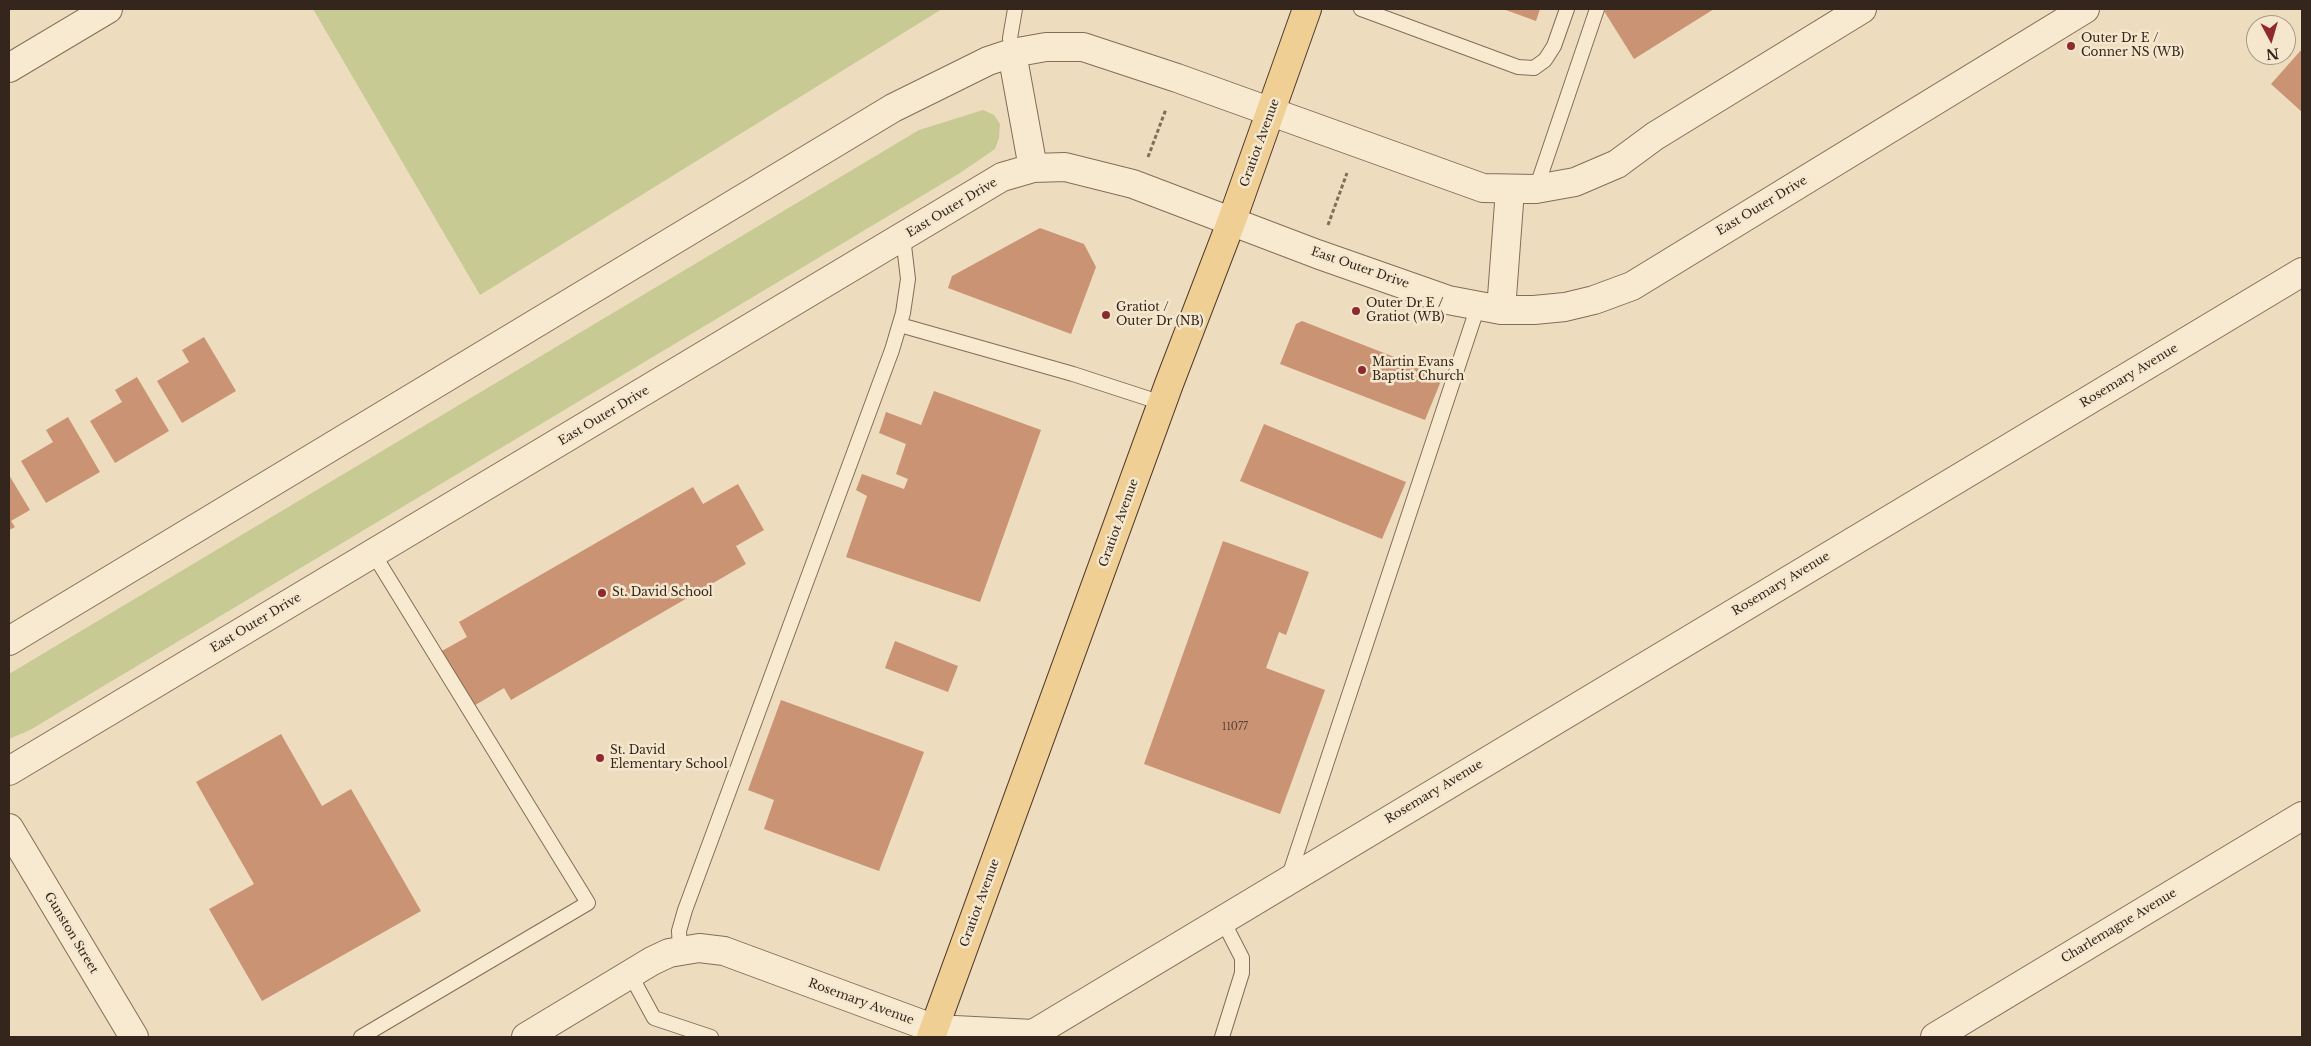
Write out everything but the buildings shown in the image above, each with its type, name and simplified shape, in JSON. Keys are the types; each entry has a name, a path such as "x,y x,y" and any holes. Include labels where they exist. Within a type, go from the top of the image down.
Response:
{"main road":[{"name":"Gratiot Avenue","path":"933,1033 1162,403 1232,220 1306,9"}],"street":[{"path":"9,68 108,9"},
{"path":"9,641 893,108 988,61 1012,53 1046,47 1083,47 1483,188 1523,190 1574,182 1617,164 1655,136 1862,9"},
{"name":"East Outer Drive","path":"9,771 1002,177 1033,168 1065,167 1133,184 1232,220 1317,254 1448,300 1489,308 1534,310 1564,307 1594,300 1632,286 2074,11"},
{"path":"1012,53 1033,168"},
{"path":"1489,308 1523,190"},
{"name":"Rosemary Avenue","path":"526,1037 660,957 699,948 724,951 933,1033 1033,1034 2302,272"},
{"name":"Charlemagne Avenue","path":"1935,1037 2302,816"},
{"name":"Gunston Street","path":"9,828 134,1037"}],"lane":[{"path":"1012,53 1010,38 1015,9"},
{"path":"1361,9 1518,67 1534,68 1545,60 1554,46 1567,9"},
{"path":"1523,190 1597,9"},
{"path":"680,951 679,931 685,910 900,324 908,278 903,237"},
{"path":"1288,880 1489,308"},
{"path":"900,324 1073,374 1162,403"},
{"path":"361,1037 588,902 373,553"},
{"path":"1222,919 1242,958 1242,972 1222,1037"},
{"path":"630,974 654,1018 711,1037"}],"path":[{"path":"1146,163 1166,109"},
{"path":"1327,228 1347,173"}],"green space":[{"path":"313,9 942,9 480,295"},
{"path":"983,110 994,115 1000,124 999,138 995,149 960,173 30,730 9,739 9,674 919,130"}],"place":[{"name":"Outer Dr E / Conner NS (WB)","path":"2071,46"},
{"name":"Outer Dr E / Gratiot (WB)","path":"1356,311"},
{"name":"Gratiot / Outer Dr (NB)","path":"1106,315"},
{"name":"Martin Evans Baptist Church","path":"1362,370"},
{"name":"St. David School","path":"602,593"},
{"name":"St. David Elementary School","path":"600,758"}]}
